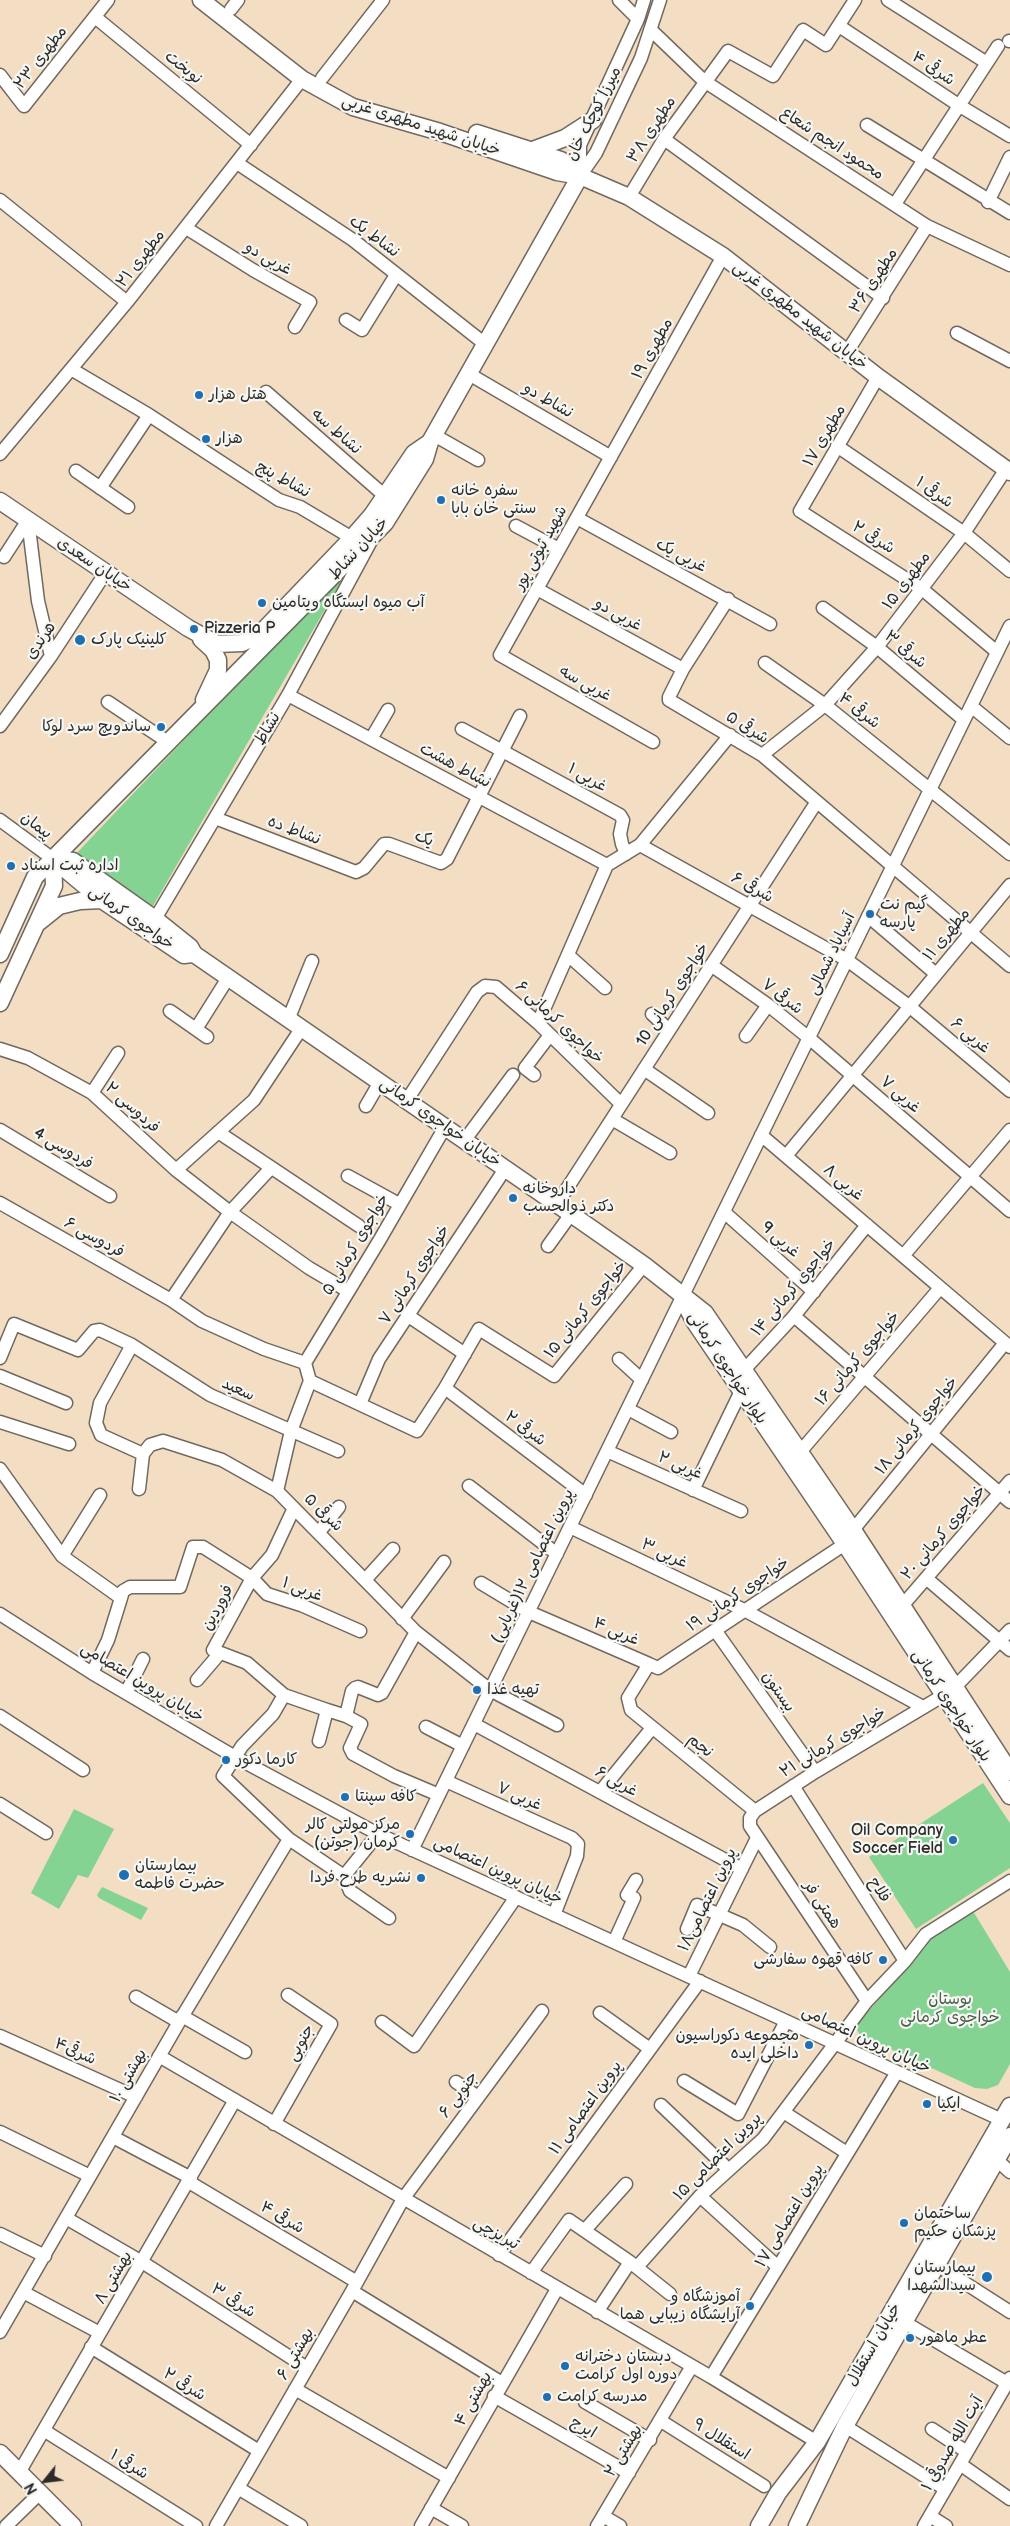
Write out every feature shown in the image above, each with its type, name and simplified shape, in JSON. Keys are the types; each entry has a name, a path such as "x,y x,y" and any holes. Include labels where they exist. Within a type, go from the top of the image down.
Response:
{"main road":[{"name":"خیابان شهید مطهری غربی","path":"201,0 302,79 353,107 440,132 557,172 580,176 629,197 723,256 878,377 1008,470"},
{"name":"خیابان شهید مطهری غربی","path":"229,3 306,68 358,100 533,150 561,160 580,176"},
{"path":"533,150 565,138 593,120"},
{"name":"خیابان نشاط","path":"0,954 35,877 375,535 426,459 432,438 580,176"},
{"path":"188,628 216,644 242,643 259,635 352,538 385,496 414,453 432,438"},
{"name":"خیابان سعدی","path":"0,502 188,628"},
{"path":"188,628 213,650 218,660 215,678 198,712"},
{"path":"0,1003 54,886 53,859"},
{"name":"خواجوی کرمانی","path":"53,859 73,861 155,919 190,947 194,954 184,954 102,900 53,859"},
{"path":"36,925 59,906 80,901 102,900"},
{"name":"خیابان خواجوی کرمانی","path":"194,954 644,1265 682,1297"},
{"name":"بلوار خواجوی کرمانی","path":"682,1297 705,1313 800,1452 849,1537 949,1691 1010,1772"},
{"name":"بلوار خواجوی کرمانی","path":"682,1297 694,1321 741,1391 902,1606 1010,1796"},
{"name":"خیابان استقلال","path":"759,2526 778,2493 817,2442 1010,2106"},
{"name":"خیابان استقلال","path":"796,2526 844,2426 1010,2136"},
{"path":"786,2526 844,2426"},
{"path":"769,2526 817,2442"},
{"path":"0,2453 73,2526"}],"street":[{"name":"مطهری ۲۳","path":"0,75 24,106 108,0"},
{"path":"322,78 383,0"},
{"path":"620,0 638,19"},
{"name":"میرزا کوچک خان","path":"580,176 580,145 638,19 644,0"},
{"name":"میرزا کوچک خان","path":"580,176 596,153 641,58 660,0"},
{"path":"839,26 855,0"},
{"path":"888,0 987,63"},
{"name":"نوبخت","path":"95,17 251,145"},
{"name":"مطهری ۳۸","path":"629,197 664,139 728,50 773,76 803,30 826,44 839,26"},
{"name":"شرقی ۴","path":"839,26 960,106 1010,136"},
{"name":"محمود انجم شعاع","path":"651,30 704,81 928,226 1010,265"},
{"path":"894,204 987,63 1006,42"},
{"name":"مطهری ۲۱","path":"0,454 127,302 302,79"},
{"path":"867,125 988,202 1010,213"},
{"path":"664,139 883,298"},
{"path":"988,202 1010,157"},
{"name":"نشاط یک","path":"237,163 353,240 485,344"},
{"path":"0,200 127,302"},
{"name":"مطهری ۳۶","path":"847,352 928,226"},
{"name":"غربی دو","path":"186,228 253,270 310,302 295,327"},
{"name":"مطهری ۱۹","path":"611,457 723,256"},
{"path":"346,320 362,330 396,275"},
{"path":"957,333 1010,361"},
{"path":"71,368 149,415 100,488"},
{"name":"نشاط دو","path":"469,374 611,457"},
{"name":"مطهری ۱۷","path":"800,511 878,377"},
{"name":"نشاط سه","path":"266,392 385,496"},
{"name":"نشاط پنج","path":"149,415 279,500 300,507 352,538"},
{"path":"432,438 478,460"},
{"name":"شرقی ۱","path":"837,446 964,533 1010,571"},
{"name":"شهید ثبوتی پور","path":"500,655 611,457"},
{"name":"مطهری ۱۵","path":"762,755 825,705 877,647 964,533 1008,470"},
{"path":"76,471 128,507"},
{"name":"شرقی ۲","path":"800,511 922,588 997,652"},
{"name":"غربی یک","path":"576,518 728,599 770,624"},
{"path":"4,557 28,520"},
{"path":"28,520 38,602 51,656"},
{"path":"516,526 559,549"},
{"name":"نشاط","path":"155,919 288,695 375,535"},
{"name":"هرندی","path":"0,726 51,656 106,572"},
{"name":"غربی دو","path":"537,589 683,669"},
{"name":"شرقی ۵","path":"728,599 683,669 669,700 762,755 1010,966"},
{"name":"شرقی ۳","path":"823,608 877,647 964,720"},
{"name":"آسیاباد شمالی","path":"682,1297 1010,626"},
{"name":"غربی سه","path":"500,655 653,742"},
{"name":"شرقی ۴","path":"765,663 825,705 931,788 1010,854"},
{"name":"نشاط هشت","path":"288,695 607,865"},
{"path":"108,702 168,742"},
{"path":"971,706 1010,738"},
{"path":"371,739 388,710"},
{"path":"479,797 520,716"},
{"path":"462,729 502,750"},
{"path":"538,1023 607,865 640,845 730,735"},
{"name":"غربی ۱","path":"502,750 620,815 623,820 620,834 626,854"},
{"name":"یک","path":"361,870 384,844 441,863 445,861 479,797"},
{"name":"خواجوی کرمانی 10","path":"557,1204 816,802"},
{"name":"نشاط ده","path":"215,818 356,872 361,870"},
{"name":"پیمان","path":"0,820 53,859"},
{"name":"شرقی ۶","path":"640,845 847,960 909,1006"},
{"name":"مطهری ۱۱","path":"786,1156 1010,885"},
{"path":"868,916 936,974"},
{"path":"568,954 605,988"},
{"path":"176,1170 254,1100 295,1024 312,961"},
{"name":"شرقی ۷","path":"711,965 768,1005 809,1038"},
{"path":"196,1029 228,978"},
{"name":"خواجوی کرمانی ۶","path":"407,1100 477,992 485,986 496,988 538,1023 621,1104"},
{"path":"746,1036 768,1005"},
{"name":"۶ غربی","path":"909,1006 1010,1091"},
{"path":"170,1011 207,1037"},
{"path":"652,1014 669,1030"},
{"path":"534,1075 525,1068 550,1036"},
{"name":"۷ غربی","path":"809,1038 1010,1211"},
{"name":"فردوسی ۲","path":"0,1049 28,1058 92,1093 176,1170 230,1212 309,1268 348,1291"},
{"path":"92,1093 118,1053"},
{"path":"644,1069 708,1112"},
{"path":"464,1141 513,1075"},
{"path":"366,1106 380,1082"},
{"path":"612,1119 670,1153"},
{"name":"خواجوی کرمانی ۵","path":"305,1363 445,1127"},
{"name":"فردوسی 4","path":"0,1130 110,1196"},
{"path":"903,1256 1010,1130"},
{"path":"218,1132 270,1169 359,1226"},
{"name":"۸ غربی","path":"761,1135 1008,1345"},
{"path":"171,1300 230,1212 270,1169"},
{"name":"خواجوی کرمانی ۷","path":"360,1404 380,1359 407,1315 505,1169"},
{"path":"348,1176 399,1204"},
{"name":"فردوسی ۶","path":"0,1204 171,1300 202,1321 264,1349 305,1363"},
{"name":"غربی 9","path":"724,1212 814,1292"},
{"path":"548,1246 571,1214"},
{"name":"خواجوی کرمانی ۱۴","path":"744,1370 794,1316 867,1225"},
{"name":"خواجوی کرمانی ۱۵","path":"465,1354 479,1329 554,1376 644,1265"},
{"name":"خواجوی کرمانی ۱۶","path":"800,1452 940,1288"},
{"name":"پروین اعتصامی ۱۲(غربایی)","path":"412,1850 682,1297"},
{"path":"310,1381 417,1431 465,1354 407,1315"},
{"path":"794,1316 1010,1502"},
{"name":"سعید","path":"0,1358 14,1324 78,1350 94,1331 100,1330 132,1345 210,1395 338,1451"},
{"path":"132,1345 97,1413 96,1423 101,1435 143,1454 139,1489"},
{"name":"خواجوی کرمانی ۱۸","path":"849,1537 932,1434 1008,1345"},
{"path":"619,1359 642,1380"},
{"path":"277,1491 291,1431 310,1381 305,1363"},
{"path":"0,1376 66,1403"},
{"name":"شرقی ۲","path":"445,1388 586,1495"},
{"path":"693,1490 741,1391"},
{"path":"628,1409 671,1432"},
{"path":"0,1422 69,1444"},
{"name":"شرقی ۵","path":"143,1454 150,1445 163,1441 222,1460 277,1491 416,1632 490,1690 557,1725"},
{"name":"غربی ۲","path":"607,1451 740,1511"},
{"path":"0,1469 62,1556 121,1598 108,1640 92,1673"},
{"name":"خواجوی کرمانی ۲۰","path":"902,1606 1010,1481"},
{"path":"469,1486 557,1554"},
{"path":"62,1556 100,1495"},
{"path":"319,1532 339,1507"},
{"name":"فروردین","path":"284,1695 247,1663 213,1650 252,1578 272,1555 294,1508"},
{"name":"غربی ۳","path":"570,1527 744,1610 923,1707"},
{"name":"خواجوی کرمانی ۱۹","path":"649,1664 658,1668 849,1537"},
{"name":"غربی ۱","path":"121,1598 123,1591 130,1587 180,1587 193,1547 203,1547 252,1578 267,1594 300,1605 360,1631"},
{"path":"364,1580 393,1549"},
{"path":"402,1619 444,1562"},
{"path":"926,1578 1005,1645"},
{"path":"481,1583 528,1612"},
{"name":"غربی ۴","path":"528,1612 649,1664 628,1698 628,1704"},
{"name":"خیابان پروین اعتصامی","path":"0,1614 92,1673 235,1757 378,1834 1002,2120"},
{"name":"بیستون","path":"715,1630 814,1772"},
{"name":"خواجوی کرمانی ۲۱","path":"755,1811 814,1772 949,1691 1005,1645 1010,1630"},
{"path":"346,1716 352,1690 355,1688 358,1687 378,1695 382,1693 416,1632"},
{"path":"197,1680 220,1653"},
{"path":"126,1693 143,1659"},
{"path":"389,1918 350,1891 344,1876 289,1839 223,1776 242,1746 273,1714 284,1695 346,1716 360,1724 351,1751 394,1776 439,1795"},
{"name":"نجم","path":"628,1704 631,1710 652,1728 755,1811"},
{"path":"319,1740 327,1710"},
{"path":"0,1716 83,1770"},
{"name":"غربی ۶","path":"474,1724 742,1869"},
{"path":"426,1726 463,1746"},
{"path":"600,1792 652,1728"},
{"name":"غربی ۷","path":"446,1781 572,1838 578,1844 577,1856 554,1915"},
{"name":"فلاح","path":"792,1786 905,1961"},
{"path":"0,1804 46,1833"},
{"name":"همتی فر","path":"755,1811 750,1818 750,1826 757,1838 867,2001"},
{"path":"344,1876 378,1834"},
{"name":"پروین اعتصامی۱۸","path":"694,1979 719,1915 757,1838"},
{"name":"بهشتی ۱۰","path":"0,2332 159,2056 289,1839"},
{"path":"614,1942 634,1898 627,1895 636,1880"},
{"name":"پروین اعتصامی ۱۵","path":"633,2264 728,2169 763,2139 867,2001 905,1961 926,1934 1010,1881"},
{"path":"382,2022 414,2046 516,1897"},
{"path":"687,1929 697,1905 743,1926 770,1947"},
{"name":"پروین اعتصامی ۱۱","path":"499,2255 650,2049 694,1979"},
{"name":"جنوبی","path":"274,2124 331,2024 288,1995"},
{"path":"136,1998 246,2052"},
{"name":"جنوبی ۶","path":"403,2199 542,2011"},
{"path":"600,2014 650,2049"},
{"path":"684,2081 738,2114 786,2021"},
{"name":"شرقی۴","path":"0,2036 136,2097"},
{"name":"تبریزچی","path":"159,2056 711,2377 817,2442"},
{"name":"پروین اعتصامی ۱۷","path":"711,2377 897,2072"},
{"path":"456,2082 478,2097"},
{"name":"بهشتی ۸","path":"20,2471 45,2431 91,2347 235,2100"},
{"path":"661,2105 728,2169"},
{"path":"785,2112 848,2153"},
{"path":"0,2132 90,2176"},
{"path":"113,2137 190,2180"},
{"path":"997,2160 1010,2172"},
{"name":"شرقی ۴","path":"190,2180 502,2383"},
{"path":"585,2230 626,2184"},
{"path":"700,2196 778,2267"},
{"name":"بهشتی ۶","path":"216,2526 355,2287 403,2199"},
{"path":"66,2218 142,2262"},
{"path":"531,2273 569,2220 633,2264 670,2294"},
{"path":"0,2234 45,2256"},
{"name":"شرقی ۳","path":"142,2262 307,2368"},
{"path":"597,2312 633,2264"},
{"path":"937,2265 1010,2312"},
{"name":"بهشتی ۴","path":"421,2526 557,2288"},
{"path":"23,2292 100,2333"},
{"path":"904,2322 1007,2389"},
{"name":"شرقی ۲","path":"91,2347 259,2451"},
{"name":"بهشتی ۲","path":"600,2521 661,2422 692,2366"},
{"path":"295,2389 449,2478"},
{"name":"آیت الله صدوقی ۱","path":"927,2521 1007,2389"},
{"name":"ایرج","path":"494,2396 629,2474"},
{"path":"585,2402 650,2440"},
{"name":"استقلال ۹","path":"661,2422 764,2486"},
{"path":"844,2426 945,2489"},
{"path":"932,2429 968,2452"},
{"name":"شرقی ۱","path":"45,2431 196,2526"},
{"path":"960,2464 1010,2499"},
{"path":"238,2488 301,2526"},
{"path":"6,2526 40,2493"},
{"path":"431,2508 462,2526"},
{"path":"600,2521 620,2526"},
{"path":"927,2521 946,2526"}],"green space":[{"path":"352,563 150,911 73,857"},
{"name":"Oil Company Soccer Field","path":"983,1783 1010,1823 1010,1868 916,1929 869,1857"},
{"path":"74,1809 114,1829 88,1878 78,1875 59,1909 31,1893"},
{"path":"102,1887 148,1908 141,1920 99,1898 97,1895"},
{"name":"بوستان خواجوی کرمانی","path":"973,1911 1010,1972 1010,2064 998,2085 987,2089 975,2088 860,2035 857,2030 859,2022 932,1938"}],"place":[{"name":"هتل هزار","path":"199,395"},
{"name":"هزار","path":"206,439"},
{"name":"سفره خانه سنتی خان بابا","path":"441,500"},
{"name":"آب میوه ایستگاه ویتامین","path":"262,603"},
{"name":"Pizzeria P","path":"194,629"},
{"name":"کلینیک پارک","path":"80,640"},
{"name":"ساندویچ سرد لوکا","path":"161,727"},
{"name":"اداره ثبت اسناد","path":"11,866"},
{"name":"گیم نت پارسه","path":"870,914"},
{"name":"داروخانه دکتر ذوالحسب","path":"513,1198"},
{"name":"تهیه غذا","path":"477,1690"},
{"name":"کارما دکور","path":"226,1760"},
{"name":"کافه سپنتا","path":"345,1797"},
{"name":"مرکز مولتی کالر کرمان (جوتن)","path":"410,1834"},
{"name":"Oil Company Soccer Field","path":"953,1840"},
{"name":"بیمارستان حضرت فاطمه","path":"124,1875"},
{"name":"نشریه طرح فردا","path":"421,1878"},
{"name":"کافه قهوه سفارشی","path":"883,1960"},
{"name":"مجموعه دکوراسیون داخلی ایده","path":"809,2045"},
{"name":"ایکیا","path":"927,2104"},
{"name":"ساختمان پزشکان حکیم","path":"904,2223"},
{"name":"بیمارستان سیدالشهدا","path":"987,2277"},
{"name":"آموزشگاه و آرایشگاه زیبایی هما","path":"750,2306"},
{"name":"عطر ماهور","path":"910,2338"},
{"name":"دبستان دخترانه دوره اول کرامت","path":"565,2366"},
{"name":"مدرسه کرامت","path":"547,2397"}]}
